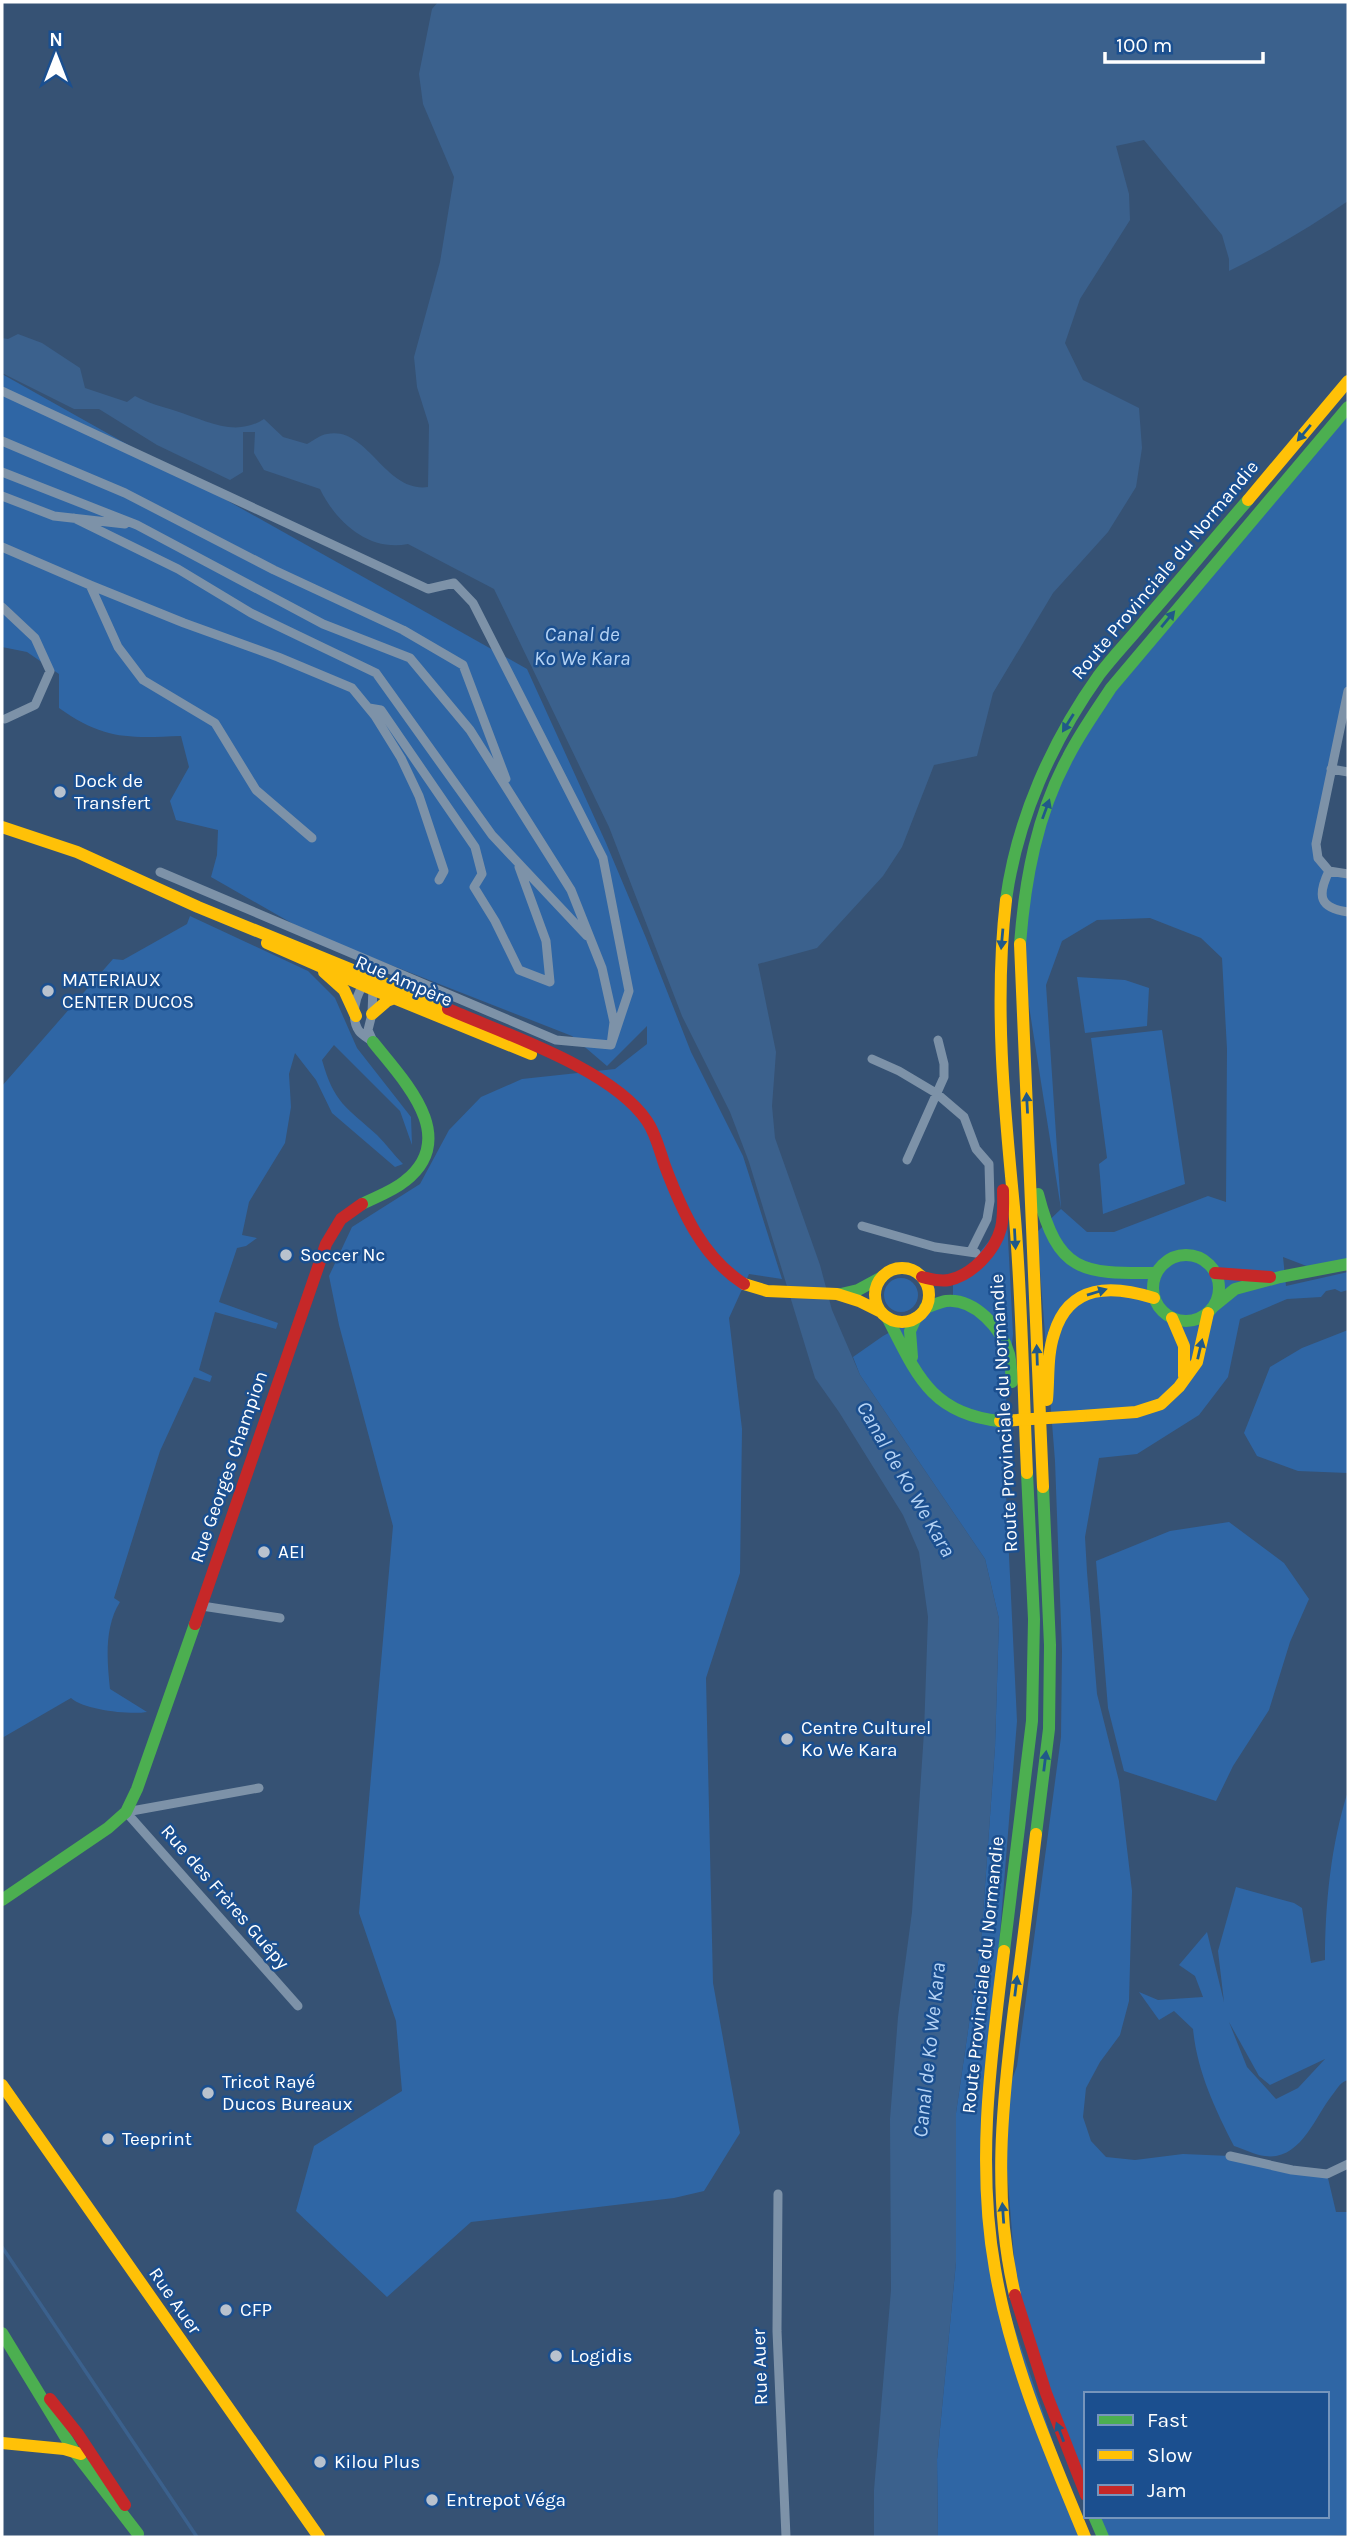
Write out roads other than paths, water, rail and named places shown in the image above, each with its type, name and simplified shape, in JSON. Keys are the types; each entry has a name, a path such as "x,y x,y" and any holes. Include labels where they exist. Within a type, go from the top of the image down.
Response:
{"main road":[{"name":"Route Provinciale du Normandie","path":"1082,2533 1031,2398 1003,2309 989,2229 986,2188 986,2108 1031,1721 1034,1619 1014,1208 1007,1164 1000,1042 1004,913 1015,848 1048,760 1066,726 1100,674 1348,381"},
{"name":"Route Provinciale du Normandie","path":"1084,2490 1046,2393 1018,2307 1009,2269 1001,2188 1002,2108 1006,2064 1049,1729 1050,1645 1020,950 1022,912 1038,834 1062,768 1080,735 1111,688 1348,407"},
{"name":"Rue Ampère","path":"2,827 34,834 217,915 353,968 470,1018 606,1084 641,1110 649,1123 692,1227 713,1260 743,1283 762,1290 834,1294"},
{"name":"Rue Ampère","path":"217,915 235,928 395,998 512,1047 581,1071"},
{"path":"310,961 344,990 356,1016"},
{"path":"372,1014 395,998"},
{"name":"Rue Georges Champion","path":"2,1900 108,1828 126,1812 137,1790 202,1606 326,1244 337,1223 350,1212 404,1183 413,1176 425,1155 430,1136 427,1116 373,1042"},
{"path":"1028,1143 1043,1217 1060,1253 1082,1270 1112,1275 1156,1273"},
{"path":"922,1277 941,1281 963,1276 997,1240 1003,1214 1007,1164"},
{"path":"882,1277 876,1290 877,1305 931,1392 952,1410 975,1419 1000,1420 1136,1412 1161,1404 1197,1362 1211,1310 1219,1287 1215,1273 1205,1261 1185,1255 1168,1260 1156,1273 1152,1289 1154,1298 1164,1313 1172,1318 1190,1321 1211,1310 1235,1289 1348,1264"},
{"path":"834,1294 858,1290 888,1272 902,1268 917,1272 929,1292 910,1331 914,1367"},
{"path":"1215,1273 1280,1277"},
{"path":"1041,1447 1050,1378 1051,1345 1062,1312 1079,1299 1102,1288 1124,1289 1154,1298"},
{"path":"834,1294 902,1322 946,1301 966,1304 979,1311 994,1326 1009,1353 1014,1411 1025,1450"},
{"path":"1172,1318 1185,1341 1186,1366 1183,1380"},
{"name":"Rue Auer","path":"2,2085 319,2537"},
{"path":"2,2333 59,2429 139,2535"},
{"path":"13,2351 78,2434 125,2505 139,2535"},
{"path":"45,2447 58,2437 59,2429"},
{"path":"2,2443 74,2451 86,2456 107,2477"},
{"path":"1095,2518 1103,2537"}],"street":[{"path":"2,391 428,589 454,583 472,603 603,858 629,991 611,1045"},
{"path":"2,441 125,493 274,570 403,630 463,665 513,797"},
{"path":"2,472 137,525 323,624 410,658 470,730 571,890 602,968 614,1022 611,1045"},
{"path":"2,496 54,516 137,525"},
{"path":"75,518 178,569 251,613 376,673 492,835 591,940"},
{"path":"2,547 184,623 278,657 352,688 369,708 401,758 419,796 444,871 439,880"},
{"path":"90,584 118,647 143,680 215,723 256,790 312,838"},
{"path":"2,607 34,638 50,671 34,705 5,719"},
{"path":"1348,691 1316,844 1318,858 1329,871 1348,874"},
{"path":"369,708 382,710 474,847 482,874 474,887 495,921 519,970 550,982 546,942 517,862"},
{"path":"1331,769 1348,772"},
{"path":"1329,871 1321,888 1322,899 1332,910 1348,912"},
{"path":"160,872 556,1040 611,1045"},
{"path":"353,968 369,985 470,1018"},
{"path":"369,985 372,1014 368,1030 373,1042"},
{"path":"356,1016 356,1001 369,985"},
{"name":"Rue Georges Champion","path":"356,1016 359,1031 373,1042"},
{"path":"907,1160 944,1077 938,1040"},
{"path":"872,1059 936,1093 964,1117 976,1149 989,1164 990,1200 987,1219 971,1251"},
{"path":"862,1226 934,1248 971,1251 984,1256"},
{"path":"202,1606 280,1618"},
{"path":"126,1812 259,1788"},
{"name":"Rue des Frères Guépy","path":"126,1812 298,2007"},
{"path":"1230,2156 1292,2170 1327,2174 1348,2164"},
{"name":"Rue Auer","path":"778,2194 777,2331 786,2537"}],"water":[{"name":"Canal de Ko We Kara","path":"438,2 1348,2 1348,201 1304,229 1229,271 1229,259 1222,235 1144,140 1116,146 1129,194 1130,220 1080,299 1065,343 1083,380 1139,408 1142,448 1136,487 1108,532 1053,593 993,693 977,756 934,765 902,847 883,876 817,948 758,964 776,1052 772,1106 775,1138 820,1265 832,1310 860,1375 985,1559 999,1619 995,1747 981,1941 956,2113 956,2262 937,2460 938,2537 874,2537 874,2490 891,2290 890,2119 898,2017 912,1912 924,1732 928,1617 919,1552 903,1515 815,1378 749,1162 730,1112 682,1016 609,827 494,589 408,544 380,543 355,532 335,513 320,489 264,470 254,453 255,432 243,432 243,472 230,480 157,445 99,409 74,409 2,373 2,338 8,339 18,334 42,343 80,368 85,388 127,402 135,396 220,426 242,427 264,419 283,437 307,444 324,435 341,434 354,439 400,480 413,486 428,487 429,425 417,387 414,357 440,262 454,177 423,104 419,74 432,9"}],"waterway":[{"path":"2,2247 197,2537"}],"place":[{"name":"Dock de Transfert","path":"60,792"},
{"name":"MATERIAUX CENTER DUCOS","path":"48,991"},
{"name":"Soccer Nc","path":"286,1255"},
{"name":"AEI","path":"264,1552"},
{"name":"Centre Culturel Ko We Kara","path":"787,1739"},
{"name":"Tricot Rayé Ducos Bureaux","path":"208,2093"},
{"name":"Teeprint","path":"108,2139"},
{"name":"CFP","path":"226,2310"},
{"name":"Logidis","path":"556,2356"},
{"name":"Kilou Plus","path":"320,2462"},
{"name":"Entrepot Véga","path":"432,2500"}]}
